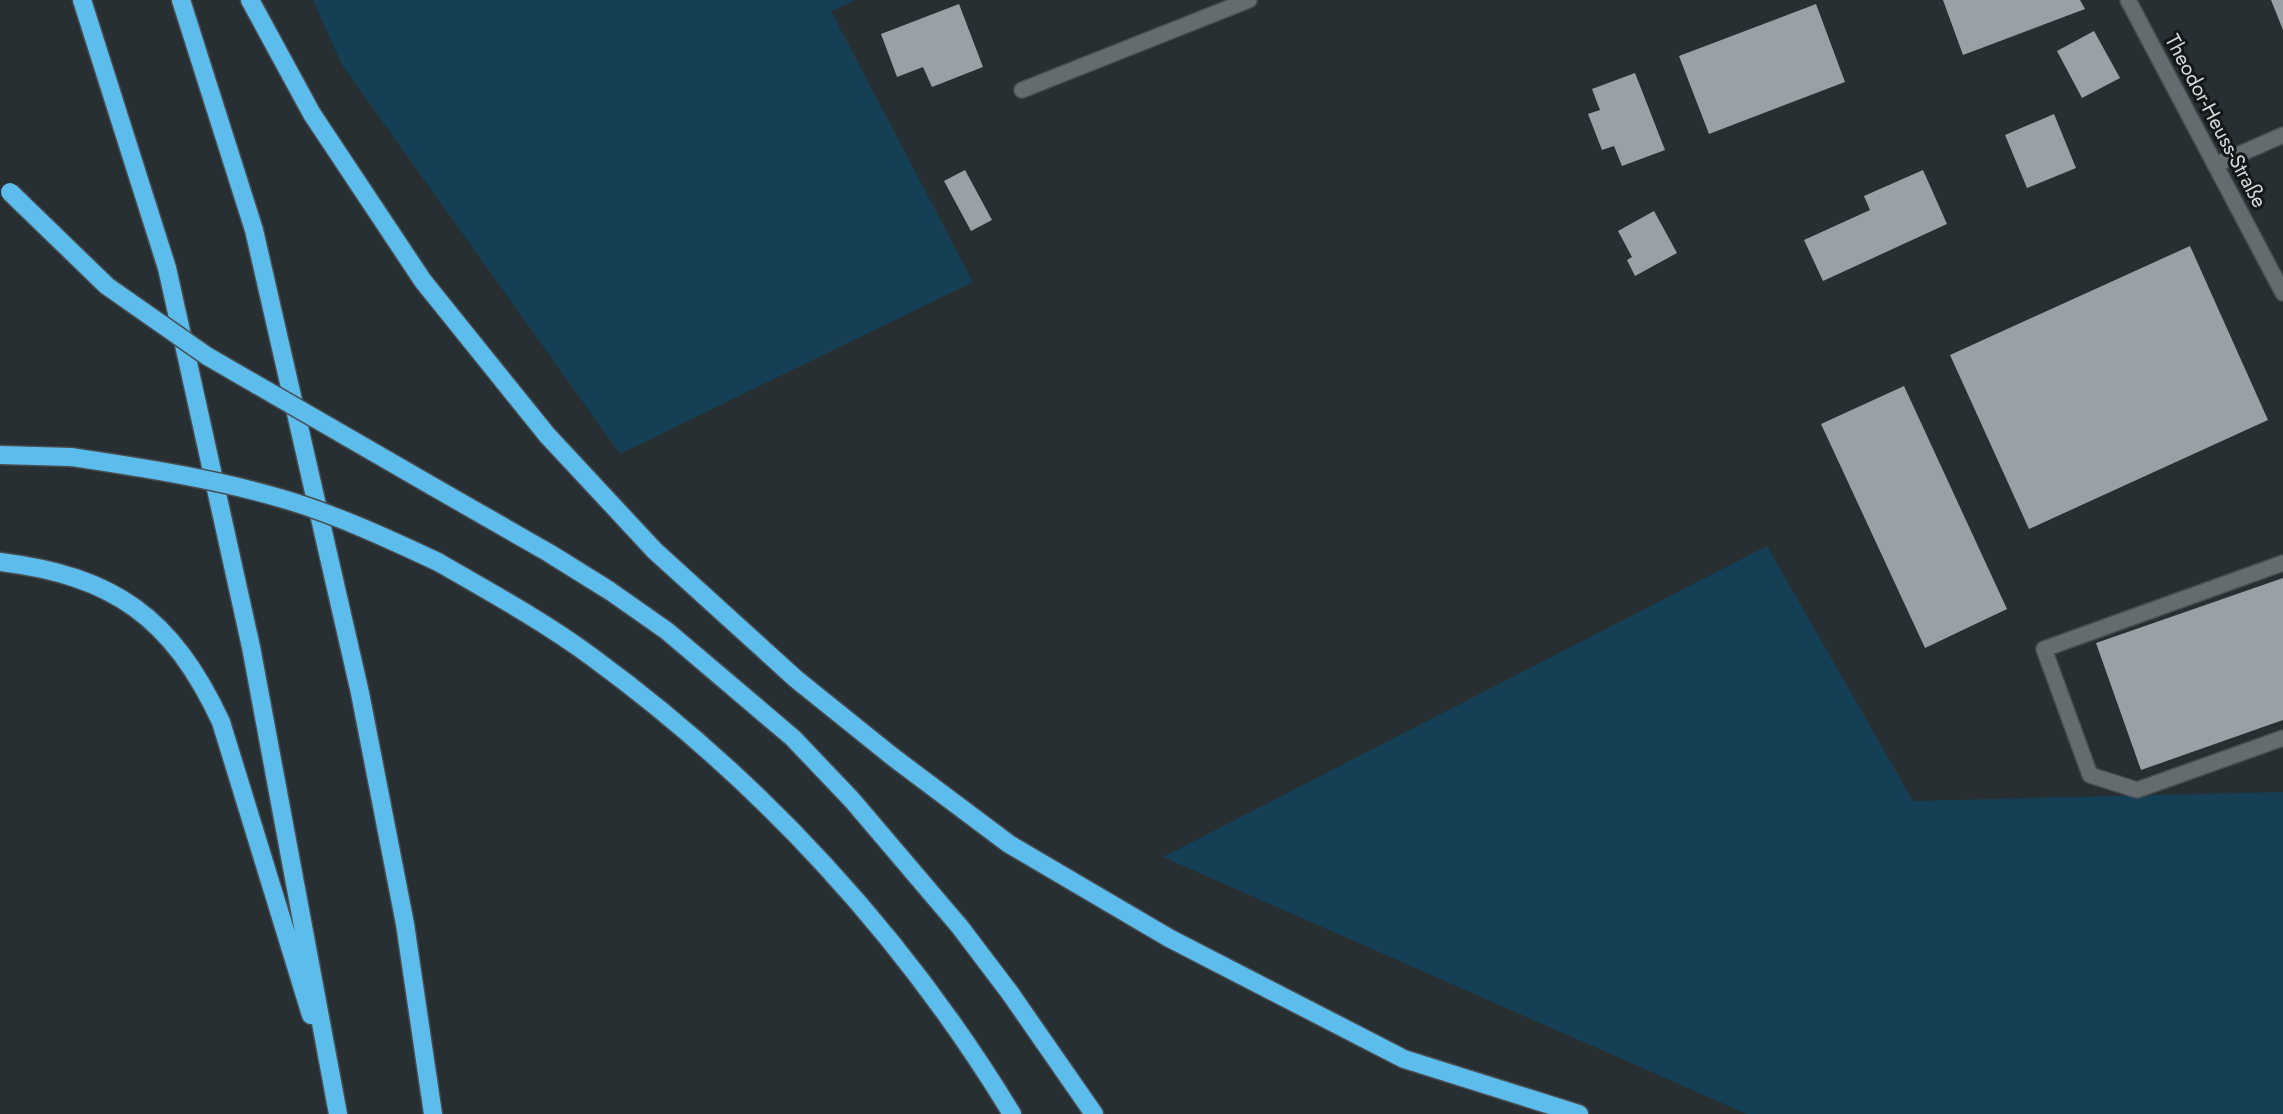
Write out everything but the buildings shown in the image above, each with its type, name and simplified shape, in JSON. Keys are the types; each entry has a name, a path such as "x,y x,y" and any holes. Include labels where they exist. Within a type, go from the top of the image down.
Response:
{"highway":[{"path":"82,0 167,268 251,647 338,1108"},
{"path":"181,0 254,230 360,693 405,924 433,1114"},
{"path":"250,0 312,114 423,281 539,426 655,551 796,679 893,757 1009,844 1169,938 1404,1059 1579,1114"},
{"path":"5,187 107,286 207,356 549,553 639,611 676,639 793,738 852,800 960,927 1010,993 1094,1114"},
{"path":"0,455 70,457 177,472 291,501 438,562 505,601 591,657 735,775 840,880 945,1011 985,1070 1011,1114"},
{"path":"0,562 68,574 103,588 162,630 185,656 220,722 338,1108"}],"street":[{"path":"1022,90 1249,0"},
{"name":"Theodor-Heuss-Straße","path":"2128,0 2283,293"},
{"path":"2215,165 2283,135"},
{"path":"2283,563 2044,649 2090,775 2137,790 2283,738"}],"shaded area":[{"path":"313,0 856,0 831,11 973,282 620,454 342,65"},
{"path":"1767,546 1913,801 2283,792 2283,1114 1747,1114 1163,857"}]}
